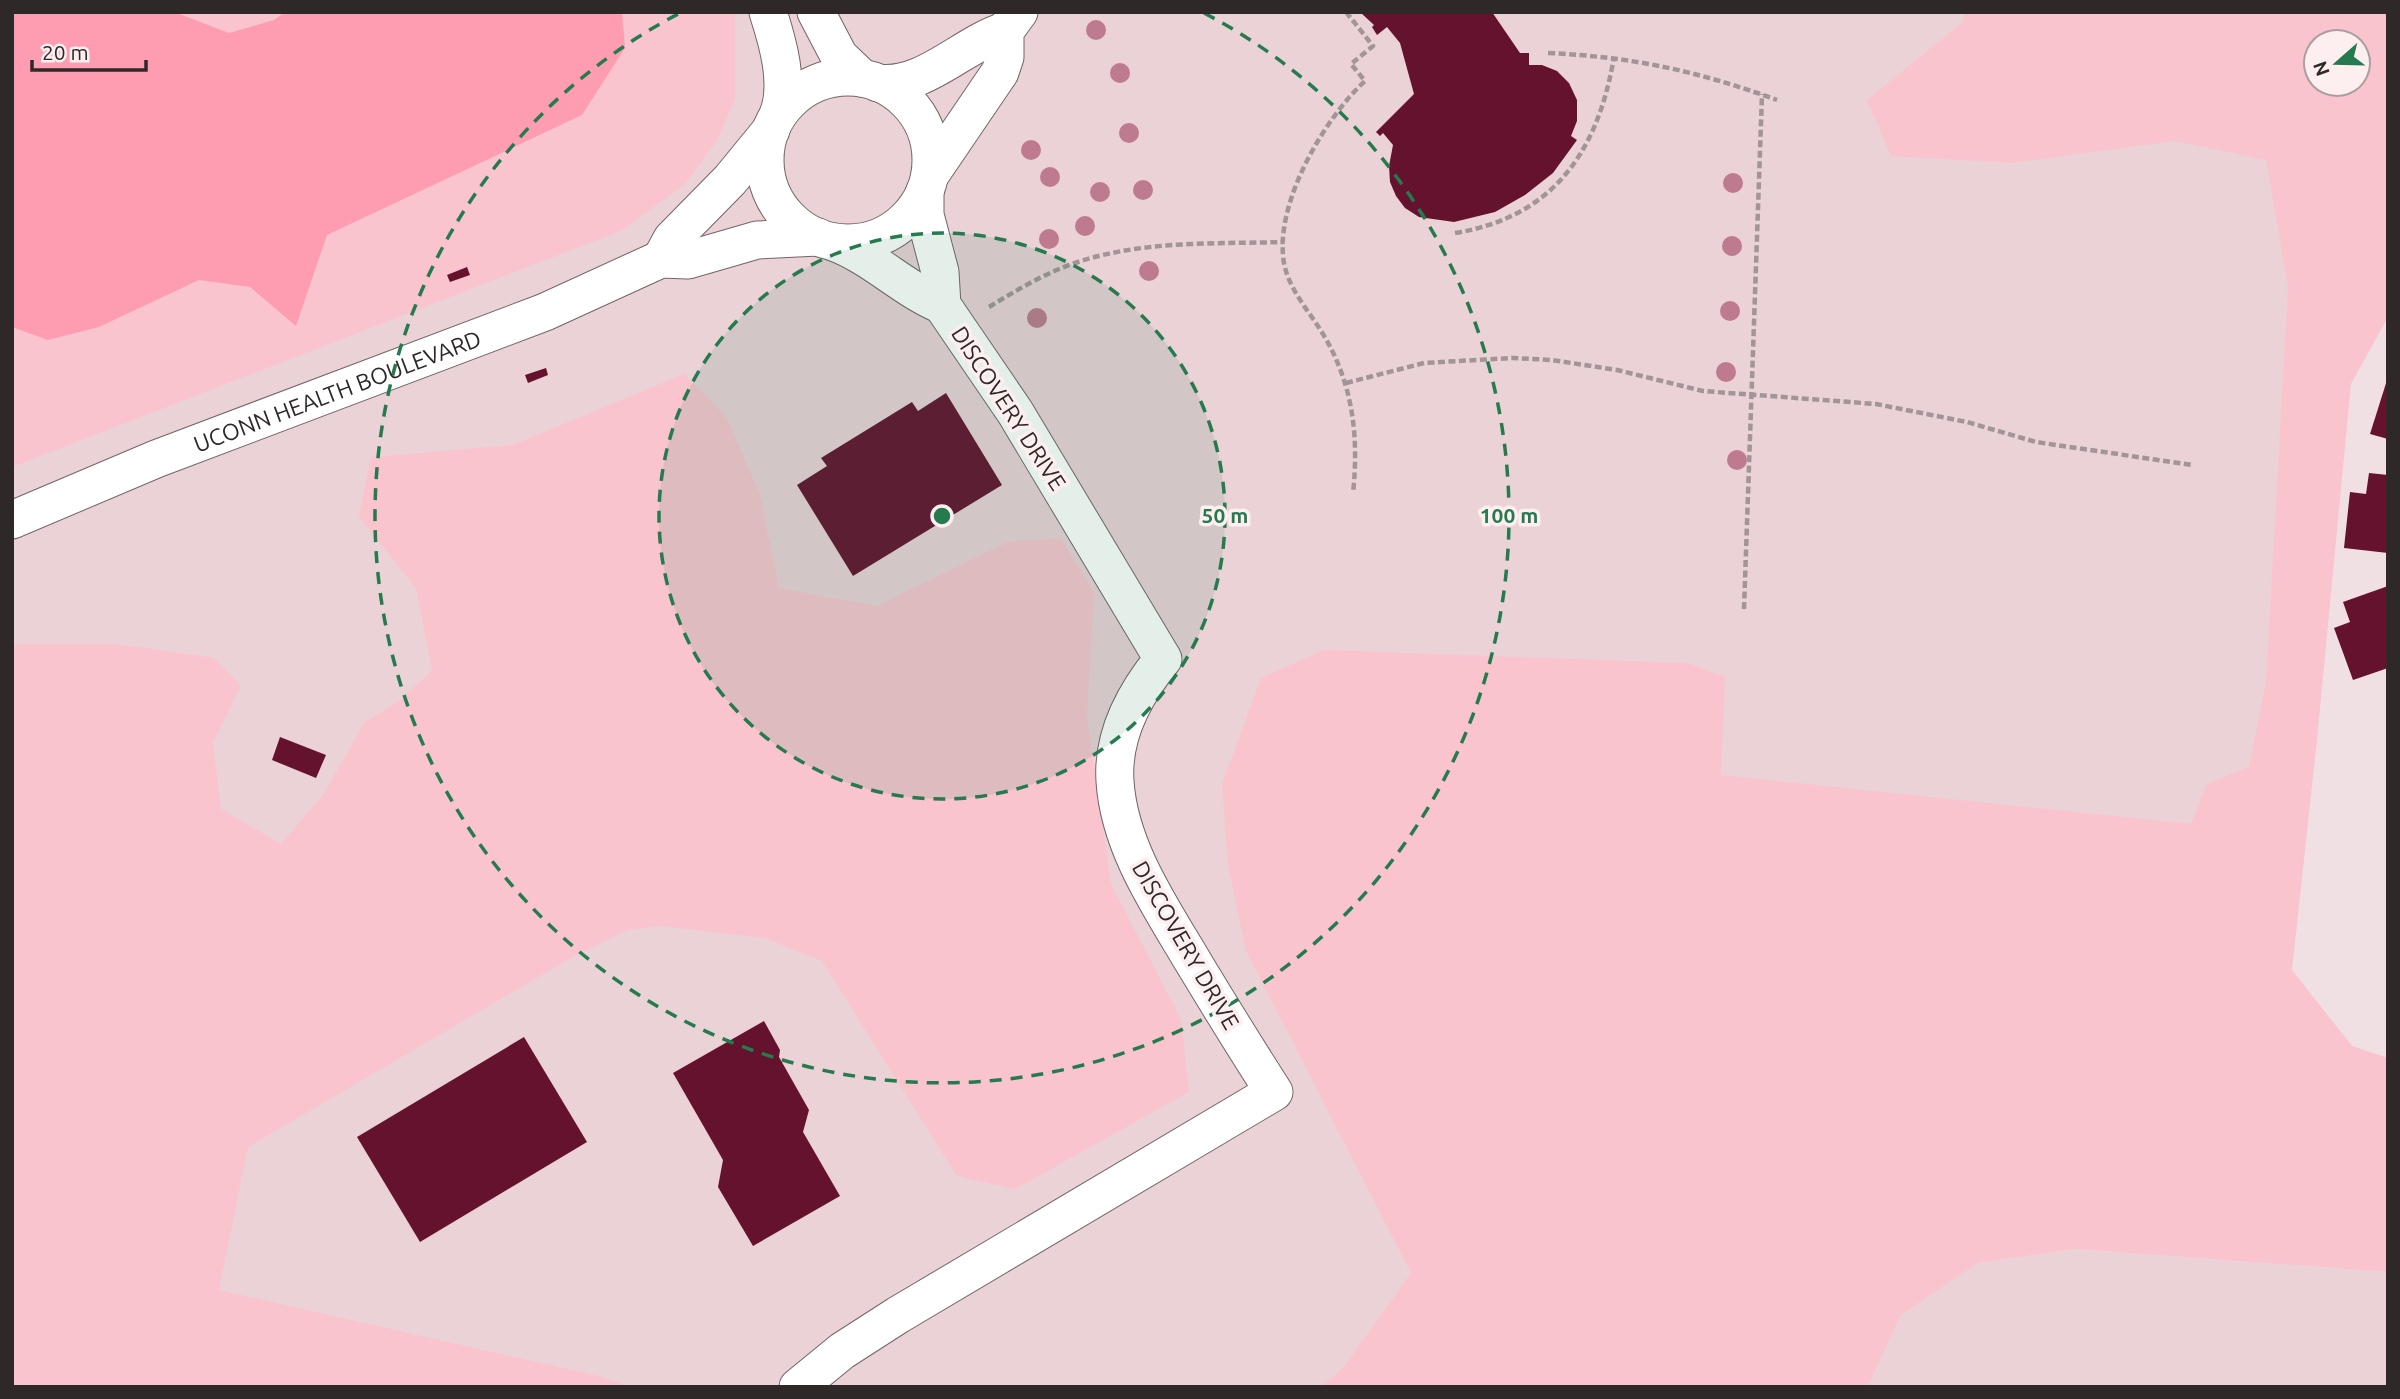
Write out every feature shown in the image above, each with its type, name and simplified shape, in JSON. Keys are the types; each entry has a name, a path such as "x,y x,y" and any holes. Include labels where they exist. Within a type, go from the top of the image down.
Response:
{"street":[{"path":"768,12 781,65 783,94 765,162 772,193 790,220 825,240 865,242 895,229 918,205 927,183 1000,72 1012,22"},
{"path":"816,12 839,56 870,81 905,100 920,120 929,143 927,183"},
{"path":"661,259 672,239 730,180 801,92 815,84 838,78 894,83 918,77 1012,22"},
{"name":"DISCOVERY DRIVE","path":"927,183 925,215 940,272 942,305"},
{"name":"UCONN HEALTH BOULEVARD","path":"12,520 156,459 545,313 661,259 688,260 757,240 825,240"},
{"name":"DISCOVERY DRIVE","path":"798,1387 842,1351 898,1315 1273,1092 1154,893 1124,828 1115,780 1120,737 1137,696 1163,659 1008,402 942,305 912,291 860,254 825,240"}],"path":[{"path":"1346,12 1373,46 1351,64 1365,81 1343,101 1317,145 1289,209 1283,255 1302,308 1322,333 1346,383 1355,424 1353,493"},
{"path":"1548,53 1614,57 1700,74 1777,100"},
{"path":"1455,233 1490,228 1519,214 1549,193 1576,161 1597,125 1614,57"},
{"path":"1744,609 1762,94"},
{"path":"989,307 1026,285 1075,263 1125,250 1284,242"},
{"path":"1346,383 1424,363 1512,358 1552,360 1617,369 1703,391 1875,404 1967,422 2036,442 2192,465"}],"shaded area":[{"path":"12,12 2377,12 2372,47 2372,28 2302,28 2302,98 2365,98 2248,923 1796,1387 235,1387 12,1337"},
{"path":"12,12 735,12 735,99 718,139 685,184 623,230 12,467"},
{"path":"12,12 174,12 229,33 274,20 285,12 622,12 625,48 582,115 327,235 296,326 250,287 199,280 99,327 48,340 12,327"},
{"path":"1965,12 2388,12 2388,317 2351,384 2292,970 2352,1046 2388,1058 2388,1272 2075,1249 1978,1263 1901,1315 1868,1387 1321,1387 1343,1368 1411,1273 1246,951 1228,865 1222,784 1261,678 1324,650 1688,663 1725,677 1721,775 2191,824 2207,784 2249,767 2266,682 2288,286 2266,160 2175,141 2012,163 1891,156 1867,100 1963,22"},
{"path":"684,374 727,418 760,495 779,588 877,606 1010,541 1061,539 1094,592 1087,717 1111,884 1181,1019 1189,1092 1015,1189 957,1176 822,961 765,938 661,926 627,930 574,956 248,1147 219,1290 594,1375 632,1387 12,1387 12,648 19,644 118,644 214,658 241,686 213,743 221,809 281,844 323,795 365,722 399,701 432,671 416,588 359,517 371,457 513,445"},
{"path":"2075,1249 2388,1272 2388,1387 1868,1387 1901,1315 1978,1263"}],"building":[{"path":"1360,12 1492,12 1520,53 1529,53 1529,65 1542,65 1557,71 1569,83 1577,100 1577,121 1571,136 1577,140 1553,173 1525,195 1495,212 1454,222 1419,217 1405,208 1396,196 1390,182 1389,166 1393,145 1383,133 1380,136 1376,132 1414,94 1400,43 1387,27 1377,35 1372,27 1374,25"},
{"path":"467,267 470,275 450,282 447,275"},
{"path":"546,368 548,375 528,383 525,375"},
{"path":"2388,380 2388,439 2370,434"},
{"path":"946,393 1002,485 853,576 797,485 827,466 821,458 912,402 918,411"},
{"path":"2369,473 2388,475 2388,553 2344,548 2350,492 2366,494"},
{"path":"2388,586 2388,668 2353,680 2334,628 2350,622 2343,602"},
{"path":"280,737 326,755 316,778 272,760"},
{"path":"764,1021 780,1050 779,1057 809,1110 803,1132 840,1196 753,1246 718,1187 723,1160 673,1073"},
{"path":"524,1037 587,1142 420,1242 357,1137"}]}
